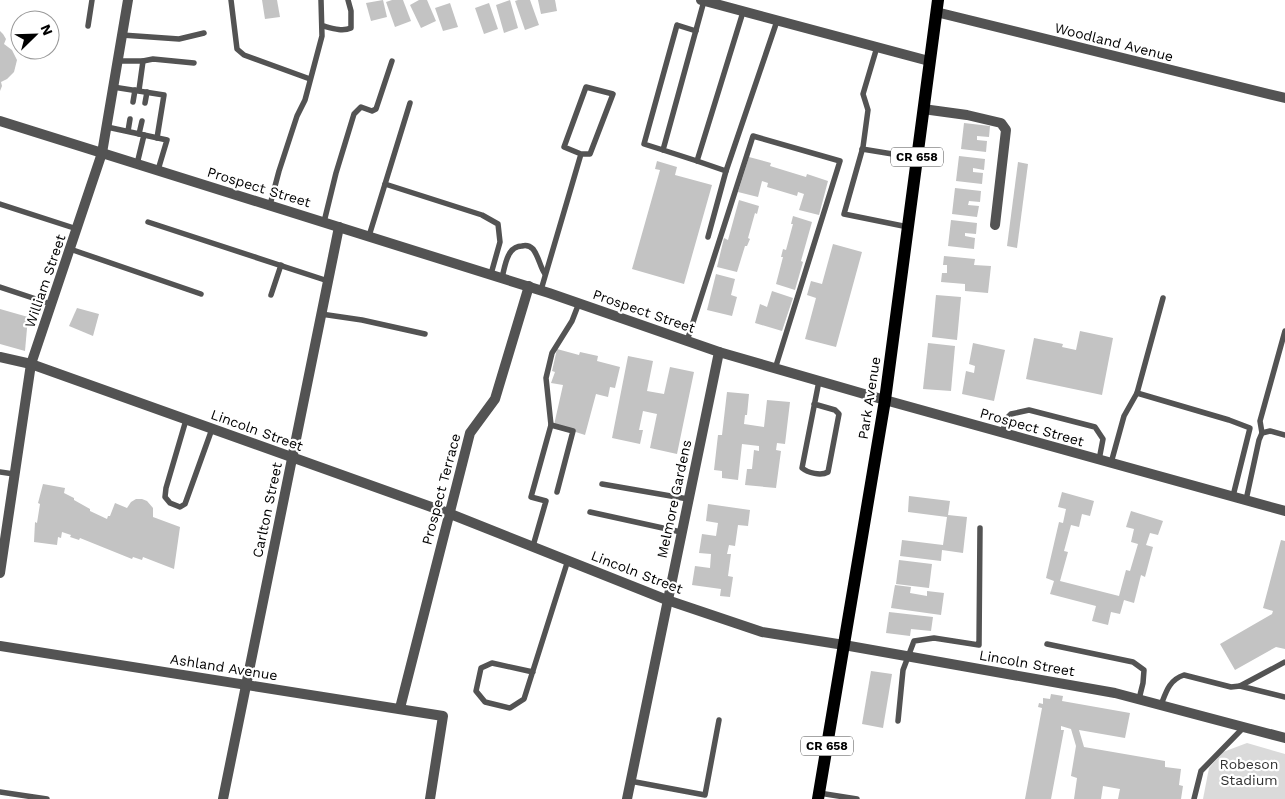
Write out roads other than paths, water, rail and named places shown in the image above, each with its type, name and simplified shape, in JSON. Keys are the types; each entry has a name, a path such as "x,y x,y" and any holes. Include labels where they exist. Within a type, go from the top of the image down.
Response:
{"main road":[{"name":"Park Avenue","path":"818,796 885,400 937,6"}],"street":[{"name":"William Street","path":"0,573 31,364 102,153 128,0"},
{"path":"703,0 744,12 776,25 877,47 929,61"},
{"name":"Woodland Avenue","path":"937,6 1285,98"},
{"path":"923,109 968,115 1000,123 1006,130 995,225"},
{"name":"Prospect Street","path":"0,121 529,286 719,352 1285,511"},
{"name":"Carlton Street","path":"222,799 339,227"},
{"name":"Prospect Terrace","path":"400,708 448,513 470,433 495,399 529,286"},
{"name":"Melmore Gardens","path":"627,799 719,352"},
{"name":"Lincoln Street","path":"0,357 31,364 448,513 667,600 762,632 1115,693 1285,738"},
{"name":"Ashland Avenue","path":"0,646 443,716 430,799"}],"lane":[{"path":"88,26 92,0"},
{"path":"231,0 237,49 244,55 310,79"},
{"path":"270,205 283,156 297,116 305,100 322,36 321,0"},
{"path":"323,26 338,30 350,28 351,12 348,0"},
{"path":"663,150 703,0"},
{"path":"697,161 744,12"},
{"path":"696,31 677,25 644,144 726,171"},
{"path":"708,237 726,171 776,25"},
{"path":"122,36 179,39 204,33"},
{"path":"877,47 863,94 868,110 862,149 844,214 908,227"},
{"path":"118,61 153,59 194,63"},
{"path":"133,102 143,61"},
{"path":"324,222 336,172 354,114 361,107 372,111 376,109 392,61"},
{"path":"113,87 164,95 157,138"},
{"path":"586,88 613,94 590,154 581,154 564,147 586,88"},
{"path":"145,103 147,92"},
{"path":"369,236 410,103"},
{"path":"128,131 130,119"},
{"path":"137,164 142,134 142,121"},
{"path":"107,127 167,140 158,170"},
{"path":"687,341 753,136 840,161 776,369"},
{"path":"862,149 917,158"},
{"path":"541,290 581,154"},
{"path":"385,184 482,215 498,224 500,242 491,274"},
{"path":"0,204 77,229"},
{"path":"148,222 328,281"},
{"path":"502,278 506,259 511,250 518,246 528,246 532,249 546,274"},
{"path":"70,249 200,294"},
{"path":"271,295 281,265"},
{"path":"0,287 51,304"},
{"path":"1111,463 1124,416 1137,393 1163,298"},
{"path":"533,546 546,501 531,497 551,424 546,378 552,353 572,321 579,303"},
{"path":"321,314 362,320 425,334"},
{"path":"1246,500 1262,433 1260,421 1285,331"},
{"path":"814,404 835,410 838,414 828,472 824,474 806,471 802,468 814,404 819,381"},
{"path":"1137,393 1250,428 1233,496"},
{"path":"1002,432 1007,418 1011,414 1030,410 1095,427 1103,438 1099,460"},
{"path":"186,420 164,497 170,503 180,507 185,504 212,429"},
{"path":"551,424 574,431 557,492"},
{"path":"1262,433 1270,431 1285,435"},
{"path":"0,472 14,474"},
{"path":"602,484 688,500"},
{"path":"590,512 681,532"},
{"path":"898,721 903,670 914,641 934,638 979,645 980,528"},
{"path":"533,672 492,663 481,668 476,691 485,702 510,708 524,699 533,672 568,560"},
{"path":"1047,644 1134,662 1144,670 1139,699"},
{"path":"1240,686 1285,662"},
{"path":"1161,705 1171,683 1184,675 1231,687 1240,686 1285,698"},
{"path":"630,781 705,795 720,720"},
{"path":"1194,799 1200,771 1244,727"},
{"path":"0,792 47,799"},
{"path":"818,796 856,799"}],"park label":[{"name":"Robeson Stadium","path":"1249,772"}]}
